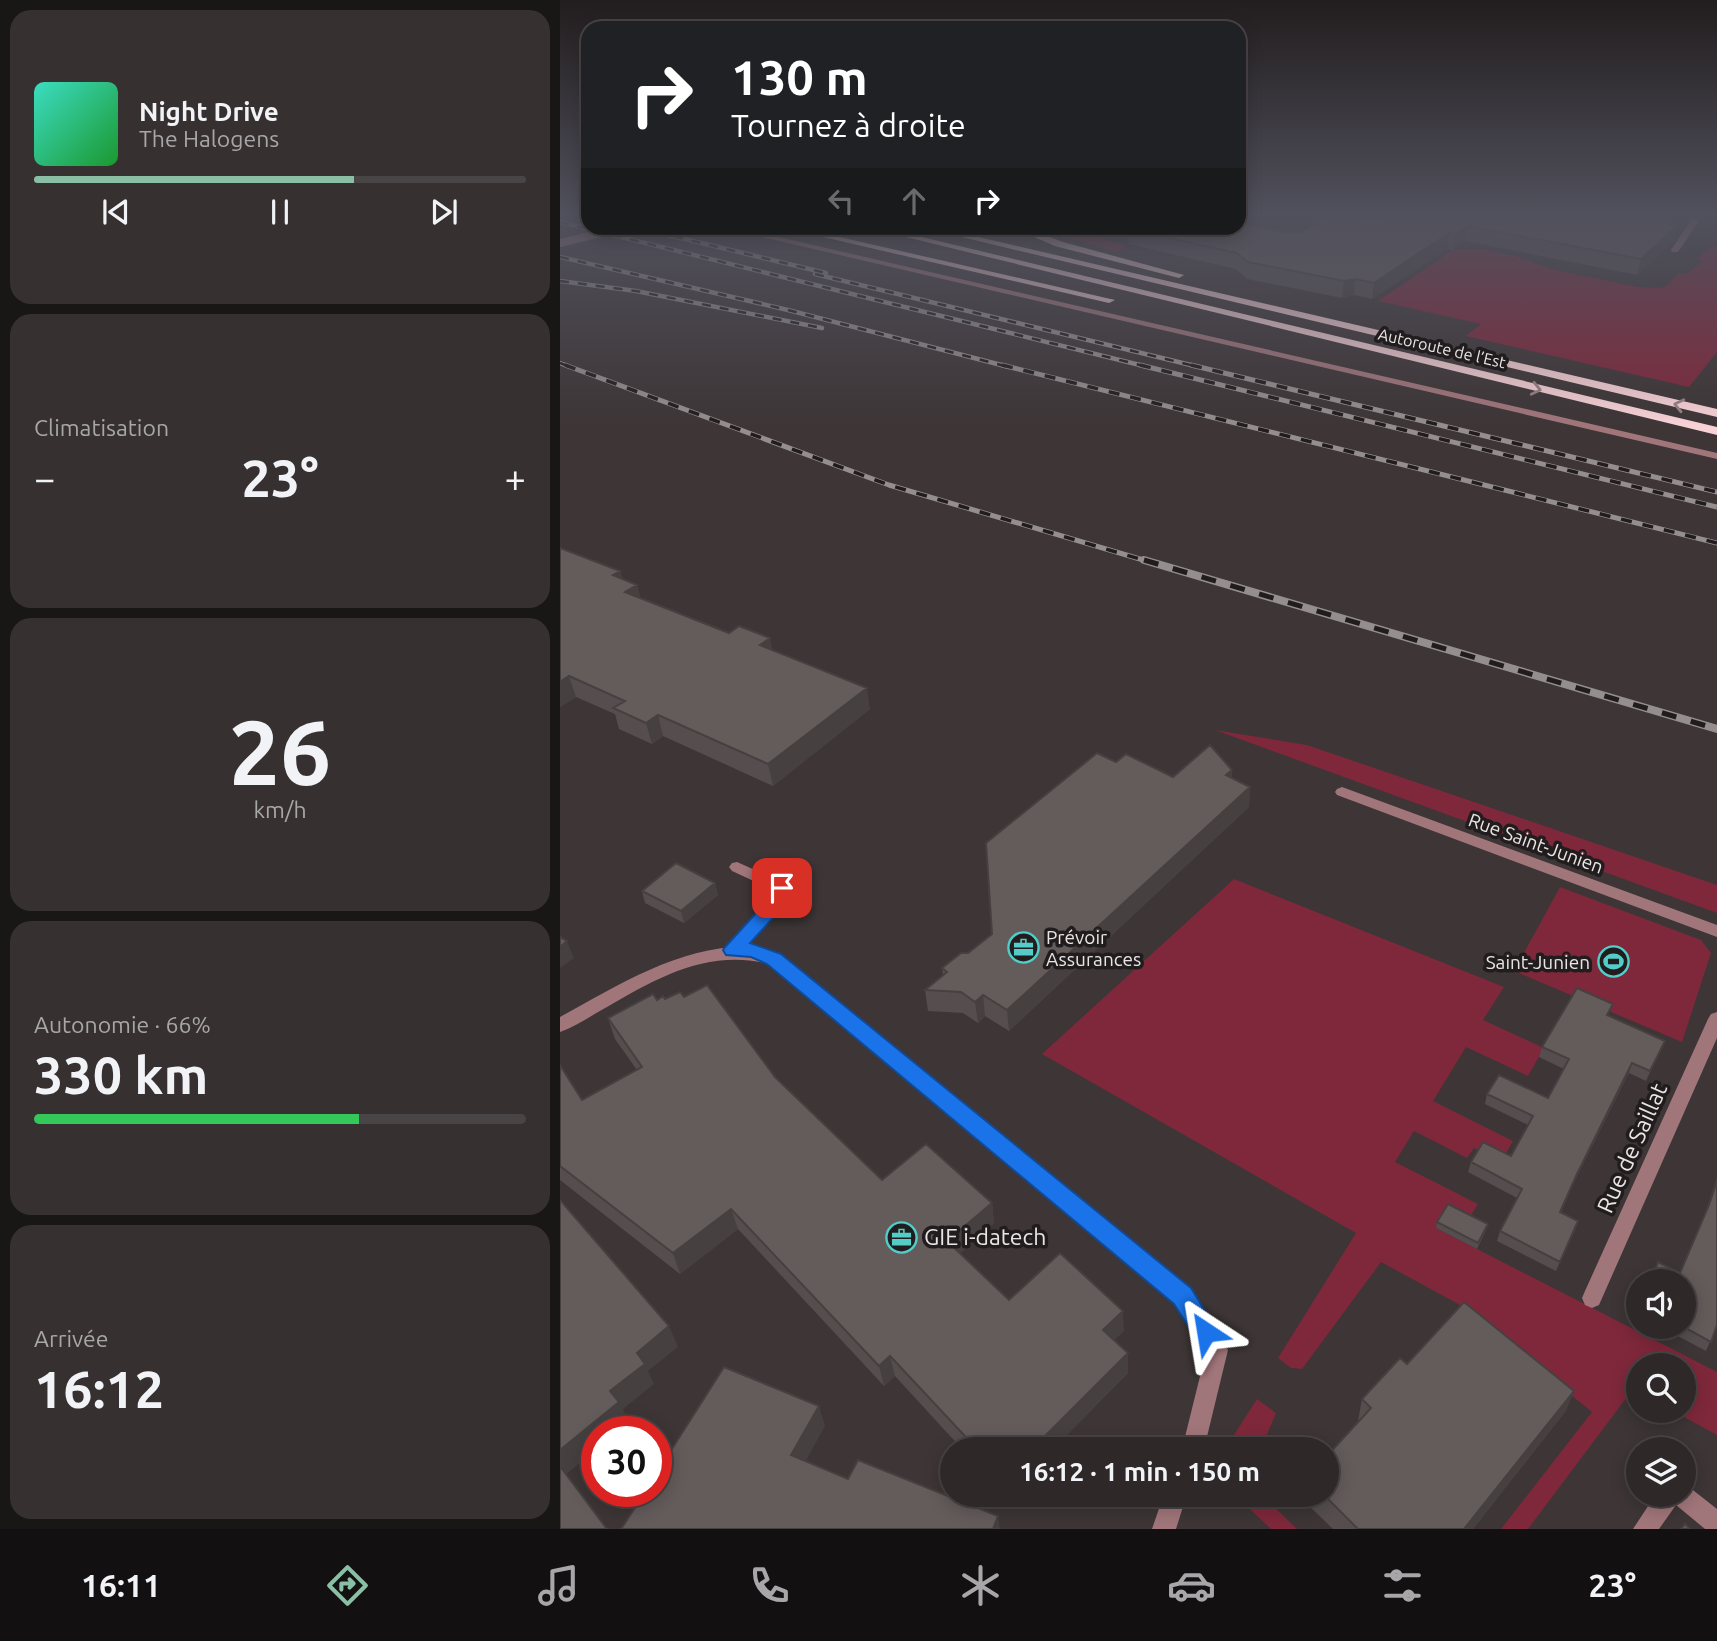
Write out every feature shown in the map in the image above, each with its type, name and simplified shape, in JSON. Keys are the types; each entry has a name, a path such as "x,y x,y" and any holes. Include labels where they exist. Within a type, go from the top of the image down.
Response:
{"highway":[{"path":"1041,284 1116,301"},
{"name":"Autoroute de l’Est","path":"1106,284 1717,431"},
{"name":"Autoroute de l’Est","path":"1166,284 1717,413"},
{"path":"1214,284 1372,326 1405,341"},
{"path":"1197,319 1426,372 1470,373"}],"street":[{"path":"975,284 1717,456"},
{"name":"Rue Saint-Junien","path":"1342,792 1717,931"},
{"path":"732,950 777,902 782,888 737,867"},
{"path":"560,1025 688,958 732,950 752,950 774,959 1182,1296 1217,1350 1196,1437"},
{"name":"Rue de Saillat","path":"1592,1298 1717,1018"},
{"path":"1696,1506 1717,1524"},
{"path":"1164,1529 1172,1507"},
{"path":"1645,1529 1661,1507"}],"shaded area":[{"path":"1402,284 1625,284 1661,288 1668,284 1717,284 1717,352 1689,387 1466,336 1481,324 1378,301"},
{"path":"1215,730 1307,745 1717,885 1717,913"},
{"path":"1234,879 1504,987 1483,1020 1544,1048 1528,1076 1466,1047 1433,1101 1513,1141 1501,1162 1474,1148 1467,1158 1414,1131 1395,1162 1478,1204 1468,1221 1436,1228 1626,1325 1626,1339 1653,1339 1680,1353 1626,1353 1626,1398 1528,1529 1501,1529 1592,1412 1460,1305 1381,1262 1302,1369 1291,1368 1278,1358 1356,1233 1042,1054"},
{"name":"Saint-Junien","path":"1560,887 1701,940 1711,953 1682,1042 1514,971"},
{"path":"1696,1361 1717,1372 1717,1435 1695,1423"},
{"path":"1257,1399 1276,1413 1266,1437 1233,1437"},
{"path":"1248,1507 1274,1507 1297,1529 1271,1529"}],"building":[{"path":"560,548 620,571 613,575 637,585 625,592 729,633 739,626 770,638 760,645 867,688 768,764 658,715 646,723 613,708 625,701 569,676 560,682"},
{"path":"1210,745 1232,770 1226,775 1250,787 1007,1010 983,995 975,1002 961,992 925,990 947,972 942,968 961,953 968,953 992,934 986,843 1097,753 1116,762 1126,754 1173,777"},
{"path":"676,863 715,883 681,911 642,891"},
{"path":"560,937 567,941 560,947"},
{"path":"707,985 775,1077 882,1180 926,1144 992,1203 947,1241 1009,1300 1060,1253 1123,1311 1103,1330 1128,1353 1044,1437 966,1437 890,1356 879,1366 731,1209 673,1253 560,1166 560,1065 582,1100 642,1067 608,1018 653,994 657,1000 680,992 684,997"},
{"path":"1577,988 1613,1004 1607,1015 1665,1041 1650,1071 1632,1063 1577,1174 1560,1212 1578,1221 1560,1262 1500,1231 1522,1189 1471,1162 1483,1142 1511,1156 1533,1116 1487,1094 1499,1075 1548,1098 1569,1059 1542,1047"},
{"path":"1717,1181 1717,1325 1711,1342 1696,1334 1696,1269 1682,1269"},
{"path":"560,1200 669,1326 637,1353 645,1364 610,1391 619,1402 602,1416 581,1416 581,1433 560,1450"},
{"path":"1448,1204 1488,1224 1478,1243 1437,1222"},
{"path":"1658,1262 1672,1269 1655,1269"},
{"path":"1464,1302 1574,1391 1464,1529 1358,1529 1336,1507 1339,1507 1339,1443 1371,1408 1362,1399 1400,1358 1407,1364"},
{"path":"724,1367 819,1406 791,1455 848,1479 858,1460 940,1493 940,1507 976,1507 998,1516 993,1529 621,1529 635,1507 672,1507 672,1449"},
{"path":"560,1466 581,1494 581,1507 591,1507 607,1529 560,1529"}],"railway":[{"path":"585,284 636,291 822,328"},
{"path":"678,284 1009,367"},
{"path":"813,284 1148,367"},
{"path":"858,284 1199,367"},
{"path":"560,363 565,365"},
{"path":"565,365 889,485 1150,562"},
{"path":"565,365 570,367"},
{"path":"1002,365 1717,543"},
{"path":"1140,365 1717,507"},
{"path":"1191,365 1717,492"},
{"path":"1144,560 1717,729"}],"place":[{"name":"Prévoir Assurances","path":"1023,948"},
{"name":"Saint-Junien","path":"1613,962"},
{"name":"GIE i-datech","path":"901,1237"}],"route":[{"path":"782,888 777,902 732,950 752,950 774,959 1182,1296 1206,1332"}]}
